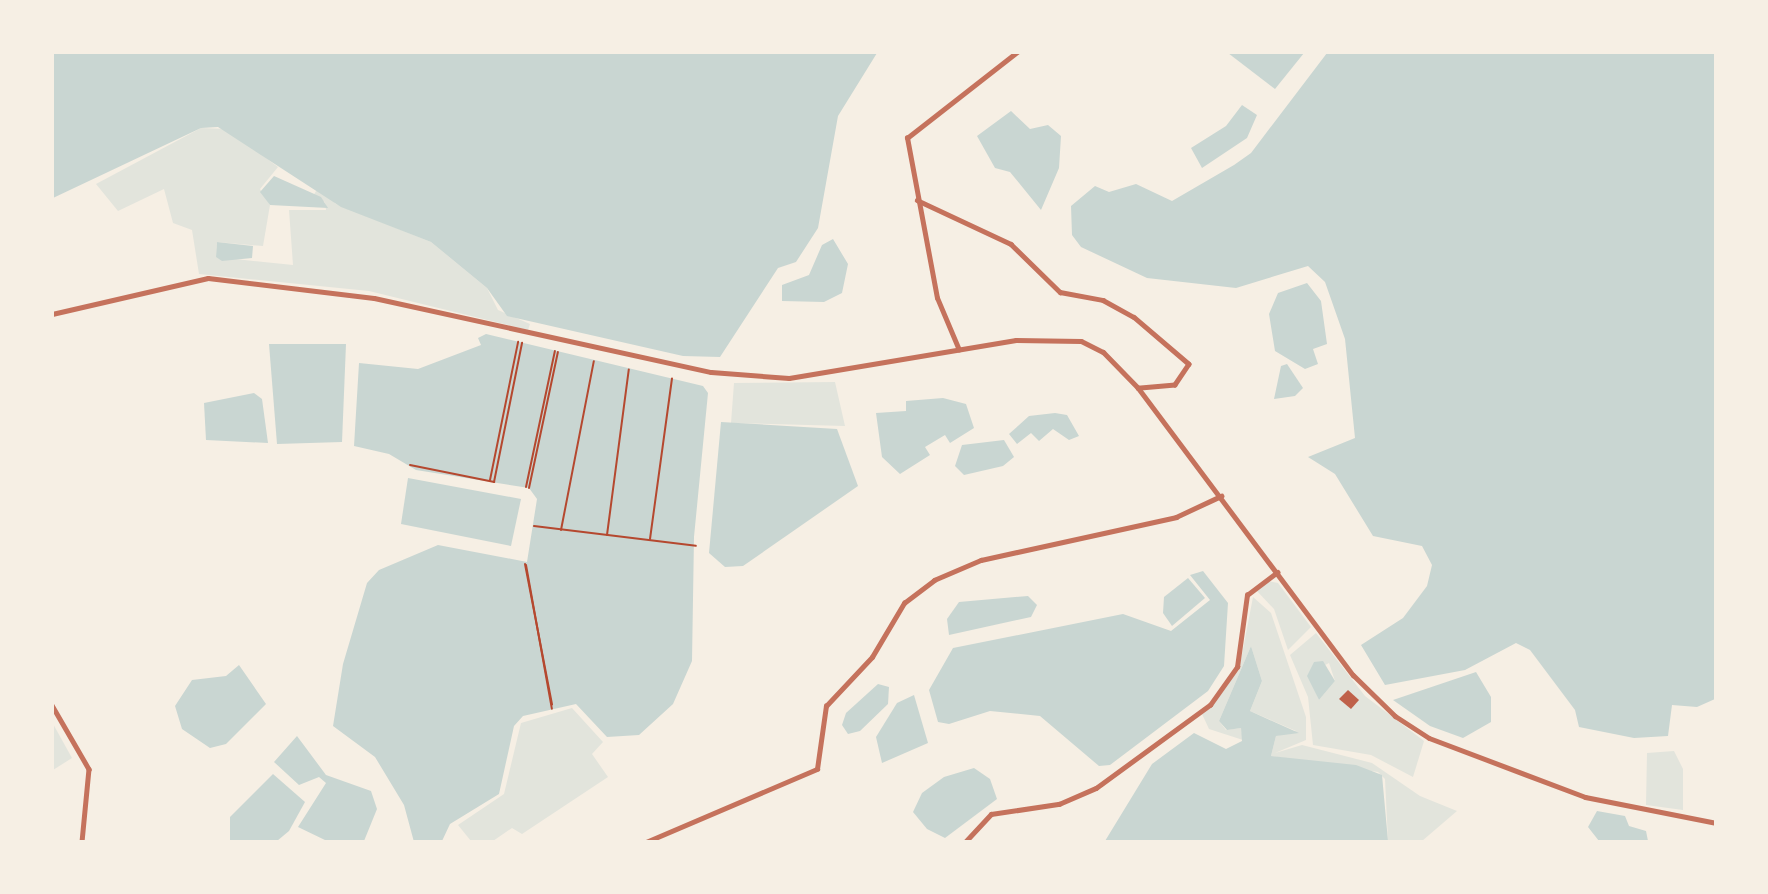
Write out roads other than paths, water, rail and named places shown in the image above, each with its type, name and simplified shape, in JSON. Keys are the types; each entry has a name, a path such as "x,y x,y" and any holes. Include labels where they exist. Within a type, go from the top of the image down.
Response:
{"street":[{"path":"959,350 937,298 917,200 910,131 949,109 1017,52"},
{"path":"917,200 1012,244 1060,292 1102,300 1134,317 1189,364 1175,385 1138,388"},
{"path":"52,314 208,278 374,298 711,372 789,378 1030,338 1081,341 1103,352 1138,388 1222,495 1363,687 1415,730 1586,797 1716,823"},
{"path":"646,842 817,768 826,706 872,657 904,603 934,580 981,560 1176,517 1222,495"},
{"path":"965,842 991,814 1059,804 1096,788 1210,705 1237,667 1247,595 1277,572"},
{"path":"52,705 89,769 82,842"}]}
